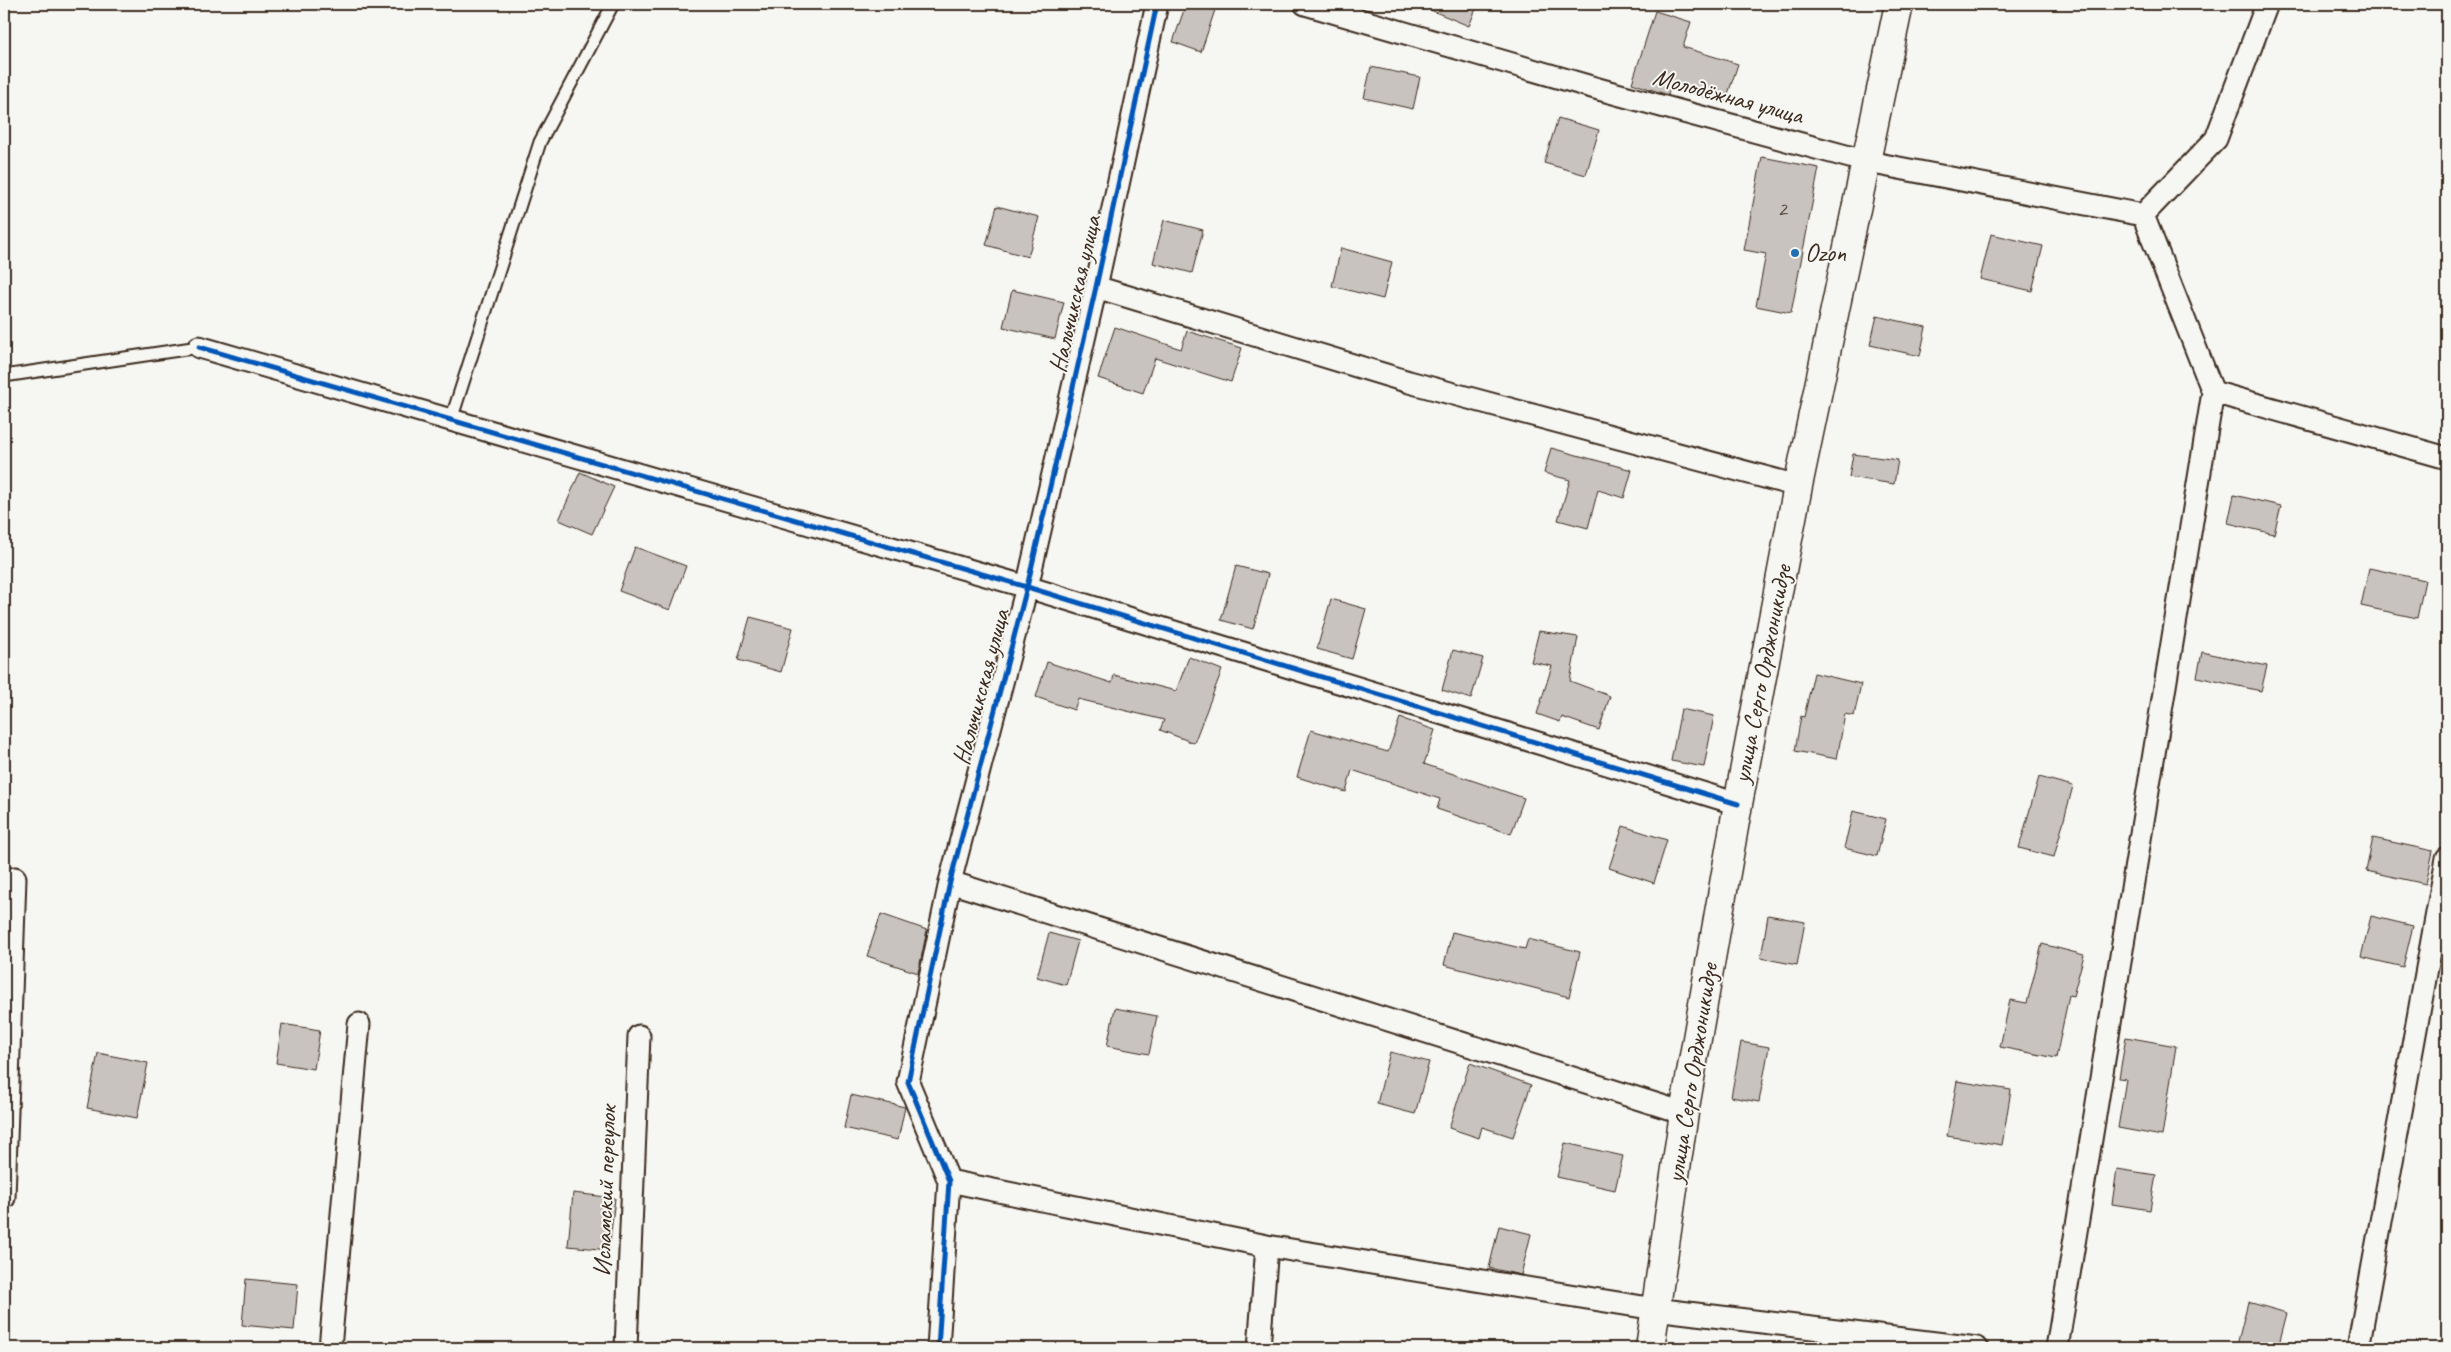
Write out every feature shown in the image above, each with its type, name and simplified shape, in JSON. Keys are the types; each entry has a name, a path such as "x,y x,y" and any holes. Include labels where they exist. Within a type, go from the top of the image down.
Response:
{"street":[{"name":"Нальчикская улица","path":"938,1348 949,1181 908,1082 950,882 1026,588 1096,287 1157,4"},
{"name":"Молодёжная улица","path":"1305,4 1602,90 1868,162 2143,215"},
{"name":"улица Серго Орджоникидзе","path":"1650,1348 1684,1113 1738,804 1798,486 1868,162 1899,4"},
{"path":"2057,1348 2213,392 2143,215 2216,139 2267,4"},
{"path":"1096,287 1409,382 1798,486"},
{"path":"199,347 1026,588 1738,804"},
{"path":"2213,392 2447,458"},
{"path":"2358,1348 2447,858"},
{"path":"4,1198 15,878"},
{"path":"950,882 1684,1113"},
{"path":"330,1348 359,1024"},
{"name":"Исламский переулок","path":"626,1348 639,1036"},
{"path":"949,1181 1267,1246 1655,1309 1977,1348"},
{"path":"1259,1348 1267,1246"}],"lane":[{"path":"451,420 540,142 613,4"},
{"path":"4,376 199,347"}],"building":[{"path":"1186,4 1217,4 1201,52 1173,42"},
{"path":"1416,4 1478,4 1469,26"},
{"path":"1655,11 1691,22 1683,47 1738,64 1725,103 1670,86 1668,95 1632,83"},
{"path":"1371,67 1420,77 1413,109 1364,98"},
{"path":"1558,118 1599,130 1586,175 1544,163"},
{"path":"1762,157 1819,168 1791,313 1756,306 1766,254 1744,250"},
{"path":"997,206 1039,217 1028,257 986,245"},
{"path":"1164,220 1203,230 1192,273 1153,263"},
{"path":"1991,234 2043,246 2032,291 1980,279"},
{"path":"1341,248 1392,262 1383,299 1332,286"},
{"path":"1012,290 1064,302 1055,339 1003,327"},
{"path":"1877,316 1926,327 1920,356 1870,345"},
{"path":"1115,327 1181,349 1187,331 1242,348 1231,382 1155,358 1143,393 1098,378"},
{"path":"1551,448 1632,470 1624,498 1598,490 1588,528 1558,520 1570,480 1544,473"},
{"path":"1853,454 1898,460 1894,484 1849,477"},
{"path":"580,472 614,487 592,534 559,520"},
{"path":"2234,495 2281,506 2274,534 2228,523"},
{"path":"635,547 686,566 670,610 619,591"},
{"path":"1236,566 1268,574 1253,629 1221,620"},
{"path":"2369,568 2425,580 2417,618 2361,606"},
{"path":"1331,599 1366,609 1352,659 1317,649"},
{"path":"750,617 793,628 781,672 738,660"},
{"path":"1539,631 1578,637 1570,681 1610,696 1599,730 1562,717 1560,722 1537,714 1552,666 1531,662"},
{"path":"1453,650 1483,658 1471,699 1442,690"},
{"path":"2202,652 2267,666 2261,691 2197,677"},
{"path":"1189,657 1222,670 1194,743 1160,730 1164,720 1078,699 1074,710 1036,697 1047,662 1112,683 1114,675 1176,691"},
{"path":"1814,673 1861,684 1854,716 1845,714 1837,759 1795,751 1801,716 1804,717"},
{"path":"1681,709 1714,716 1704,767 1671,761"},
{"path":"1400,718 1435,730 1424,764 1524,798 1511,834 1437,809 1440,799 1352,770 1346,792 1297,777 1311,730 1388,752"},
{"path":"2039,777 2073,786 2054,857 2019,848"},
{"path":"1853,811 1886,819 1877,856 1844,848"},
{"path":"1623,826 1667,840 1654,883 1609,868"},
{"path":"2373,838 2433,851 2426,884 2366,871"},
{"path":"881,914 927,930 918,973 867,956"},
{"path":"1768,915 1805,922 1797,965 1761,958"},
{"path":"2371,916 2413,926 2403,967 2361,957"},
{"path":"1452,932 1525,949 1528,939 1580,952 1569,997 1444,965"},
{"path":"1049,933 1078,941 1066,985 1037,977"},
{"path":"2042,944 2084,955 2073,996 2069,995 2056,1058 2000,1047 2010,1000 2027,1003"},
{"path":"1115,1008 1157,1016 1149,1054 1107,1046"},
{"path":"282,1024 320,1030 314,1069 276,1063"},
{"path":"2126,1037 2176,1046 2162,1136 2118,1128 2126,1079 2119,1078"},
{"path":"1741,1042 1769,1047 1759,1102 1731,1097"},
{"path":"1390,1052 1429,1062 1415,1114 1377,1104"},
{"path":"98,1053 148,1063 137,1118 87,1108"},
{"path":"1470,1063 1531,1085 1513,1137 1482,1127 1479,1138 1449,1128"},
{"path":"1957,1081 2011,1090 2002,1145 1947,1136"},
{"path":"851,1095 905,1107 898,1140 844,1128"},
{"path":"1565,1143 1623,1156 1615,1190 1557,1177"},
{"path":"2117,1169 2156,1175 2150,1210 2112,1204"},
{"path":"573,1193 615,1198 609,1250 568,1246"},
{"path":"1499,1226 1531,1234 1521,1275 1489,1268"},
{"path":"246,1279 298,1284 294,1330 242,1325"},
{"path":"2248,1302 2287,1313 2278,1348 2249,1348 2237,1345"}],"cycle path":[{"path":"938,1348 949,1181 908,1082 950,882 1027,587 1096,287 1157,4"},
{"path":"199,347 1027,587 1738,804"}],"place":[{"name":"Ozon","path":"1795,253"}]}
